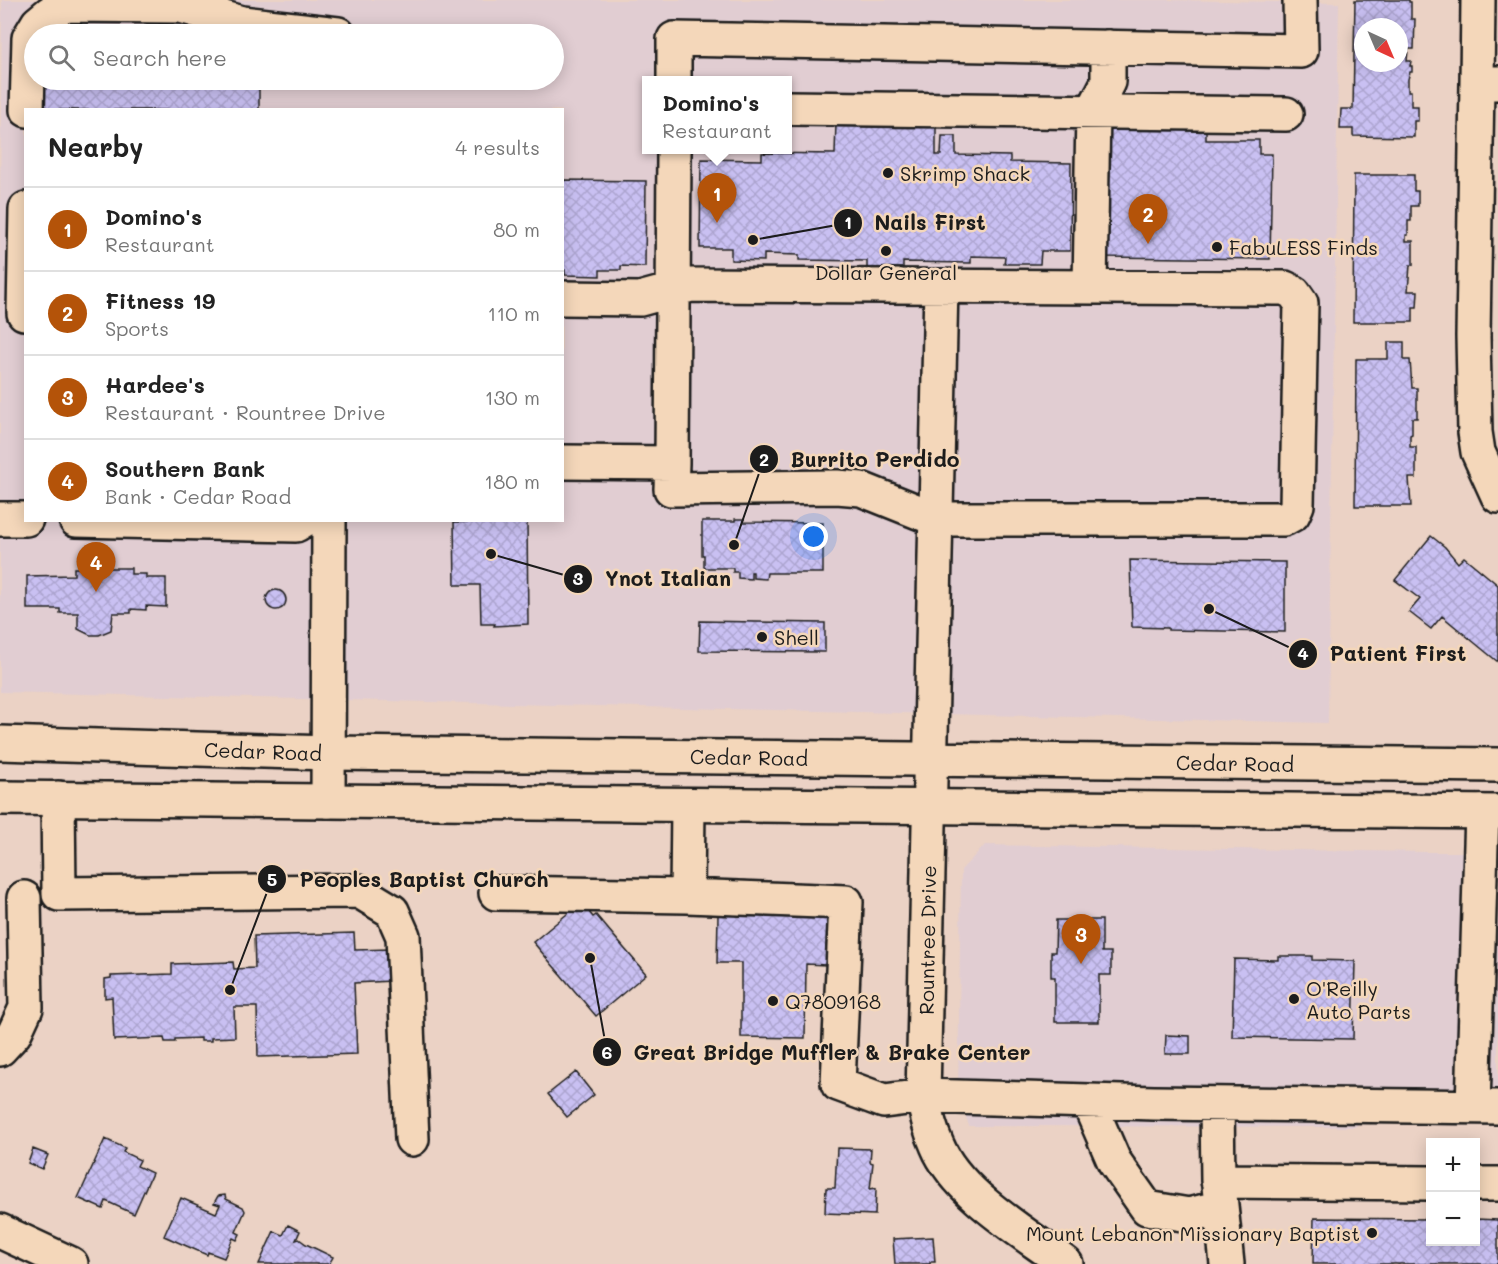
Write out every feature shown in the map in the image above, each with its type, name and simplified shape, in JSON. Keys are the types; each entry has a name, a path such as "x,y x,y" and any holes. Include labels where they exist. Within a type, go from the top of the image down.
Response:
{"main road":[{"path":"674,76 674,39 1301,51 1300,0"},
{"path":"1478,0 1488,83 1473,336 1475,432 1478,452 1498,496"},
{"path":"37,24 50,13 66,5 181,6 251,24"},
{"path":"1090,287 1093,111 1108,82 1108,47"},
{"path":"27,108 28,90"},
{"path":"792,108 1286,114"},
{"path":"564,298 640,299 673,290 691,285 1285,288 1294,293 1301,303 1297,505 1293,514 1284,519 936,519 861,489 837,487 671,489 672,463 673,290 674,154"},
{"path":"21,313 24,251"},
{"name":"Rountree Drive","path":"941,286 923,1096 927,1118 937,1147 949,1167 969,1191 1066,1264"},
{"path":"564,462 672,463"},
{"path":"0,519 24,519"},
{"path":"164,522 296,525 301,522"},
{"path":"328,801 329,522"},
{"name":"Cedar Road","path":"0,743 328,753 1498,765"},
{"path":"0,798 1490,812 1486,1107 1217,1104 923,1096 884,1101 838,1084 846,902 496,893"},
{"path":"58,798 59,894"},
{"path":"687,897 688,805"},
{"path":"0,1048 14,1034 26,1008 12,898 59,894 359,891 392,911 403,936 412,1139"},
{"path":"1088,1101 1114,1161 1147,1208 1189,1215 1220,1194 1426,1184"},
{"path":"1217,1104 1220,1194 1227,1264"},
{"path":"1480,1184 1498,1184"},
{"path":"0,1231 71,1264"}],"shaded area":[{"path":"2,0 1166,0 1339,3 1328,723 0,692"},
{"path":"985,845 1498,852 1498,1098 1389,1097 1355,1127 969,1126 958,1093 961,870"}],"building":[{"path":"1355,0 1409,0 1411,19 1415,19 1414,49 1408,49 1408,18 1355,18"},
{"path":"1354,54 1354,72 1408,72 1408,61 1411,61 1412,72 1408,79 1408,91 1411,91 1411,106 1418,106 1418,121 1414,121 1414,137 1353,136 1353,129 1340,129 1341,109 1353,109"},
{"path":"38,90 259,90 259,108 37,108"},
{"path":"1105,121 1206,122 1206,140 1259,140 1259,154 1272,154 1270,259 1103,257"},
{"path":"836,123 936,124 936,155 941,155 942,136 956,136 956,155 1010,156 1010,162 1071,163 1070,251 1041,251 1040,264 1004,264 1005,257 971,256 971,263 903,262 903,269 867,268 867,261 799,260 799,255 764,254 764,261 731,260 731,248 700,248 701,159 762,160 762,154 835,154"},
{"path":"1354,175 1414,175 1414,191 1418,191 1418,206 1411,206 1411,221 1408,221 1408,235 1406,235 1406,241 1413,241 1413,265 1410,265 1408,291 1418,291 1417,307 1413,307 1413,322 1353,322"},
{"path":"564,180 646,181 645,267 621,266 621,270 600,270 600,276 565,275"},
{"path":"1388,342 1404,342 1404,360 1410,360 1412,388 1417,388 1417,418 1412,418 1412,434 1410,435 1410,447 1416,447 1416,478 1409,478 1411,506 1355,506 1356,359 1388,359"},
{"path":"735,519 744,519 744,522 823,523 823,573 767,573 766,579 753,578 753,572 751,572 751,579 738,578 738,572 733,572 733,568 704,568 702,521 735,521"},
{"path":"454,522 527,522 528,624 494,626 495,624 481,624 480,585 455,585"},
{"path":"1431,536 1445,547 1458,563 1464,557 1498,585 1498,662 1442,616 1431,629 1409,612 1420,599 1395,580"},
{"path":"1130,560 1285,562 1285,632 1168,630 1168,628 1132,627"},
{"path":"74,568 131,568 131,574 146,574 146,578 166,578 166,607 146,606 146,610 131,609 131,613 113,613 111,630 99,635 90,635 78,629 78,613 60,613 60,609 27,609 27,576 74,575"},
{"path":"276,590 283,593 286,600 283,607 276,610 269,607 266,600 269,593"},
{"name":"Shell","path":"700,621 825,623 825,652 699,651"},
{"path":"578,905 584,906 593,917 596,915 646,974 596,1016 533,942"},
{"name":"Q7809168","path":"718,915 827,916 826,965 806,964 805,1038 741,1037 741,963 717,963"},
{"path":"1056,920 1102,920 1102,952 1111,952 1111,975 1099,975 1099,1022 1055,1022 1055,977 1051,977 1051,952 1055,952"},
{"path":"354,933 355,950 390,949 391,981 354,983 357,1054 258,1057 257,1007 234,1007 235,1037 211,1038 211,1041 201,1041 201,1038 175,1039 175,1042 165,1042 164,1038 114,1040 112,997 105,998 105,979 111,976 172,974 172,964 233,962 234,969 255,968 254,936"},
{"name":"O'Reilly Auto Parts","path":"1278,956 1312,956 1312,960 1355,961 1353,1039 1232,1037 1234,959 1278,960"},
{"path":"1166,1035 1190,1036 1190,1054 1165,1054"},
{"path":"576,1072 594,1095 567,1117 548,1094"},
{"path":"105,1139 125,1148 123,1152 140,1160 137,1166 152,1173 134,1214 106,1201 103,1209 78,1198"},
{"path":"837,1148 871,1149 870,1162 873,1163 870,1189 876,1188 875,1215 825,1213 826,1188 835,1188"},
{"path":"33,1149 48,1155 42,1169 28,1163"},
{"path":"225,1195 226,1199 243,1207 245,1211 236,1232 240,1234 237,1240 233,1238 224,1258 208,1252 207,1255 164,1236 181,1198 216,1213 220,1205 214,1203 218,1196"},
{"name":"Mount Lebanon Missionary Baptist","path":"1314,1218 1426,1219 1426,1246 1480,1246 1480,1219 1498,1220 1498,1264 1313,1264"},
{"path":"288,1225 300,1231 296,1240 299,1239 333,1257 329,1264 259,1264 274,1231 283,1235"},
{"path":"933,1237 935,1262 895,1264 893,1239"}],"place":[{"name":"Skrimp Shack","path":"888,173"},
{"name":"Domino's","path":"717,223"},
{"name":"Nails First","path":"753,240"},
{"name":"Fitness 19","path":"1148,244"},
{"name":"FabuLESS Finds","path":"1217,247"},
{"name":"Dollar General","path":"886,251"},
{"name":"Burrito Perdido","path":"734,545"},
{"name":"Ynot Italian","path":"491,554"},
{"name":"Southern Bank","path":"96,592"},
{"name":"Patient First","path":"1209,609"},
{"name":"Shell","path":"762,637"},
{"name":"Great Bridge Muffler & Brake Center","path":"590,958"},
{"name":"Hardee's","path":"1081,964"},
{"name":"Peoples Baptist Church","path":"230,990"},
{"name":"O'Reilly Auto Parts","path":"1294,999"},
{"name":"Q7809168","path":"773,1001"},
{"name":"Mount Lebanon Missionary Baptist","path":"1372,1233"}]}
